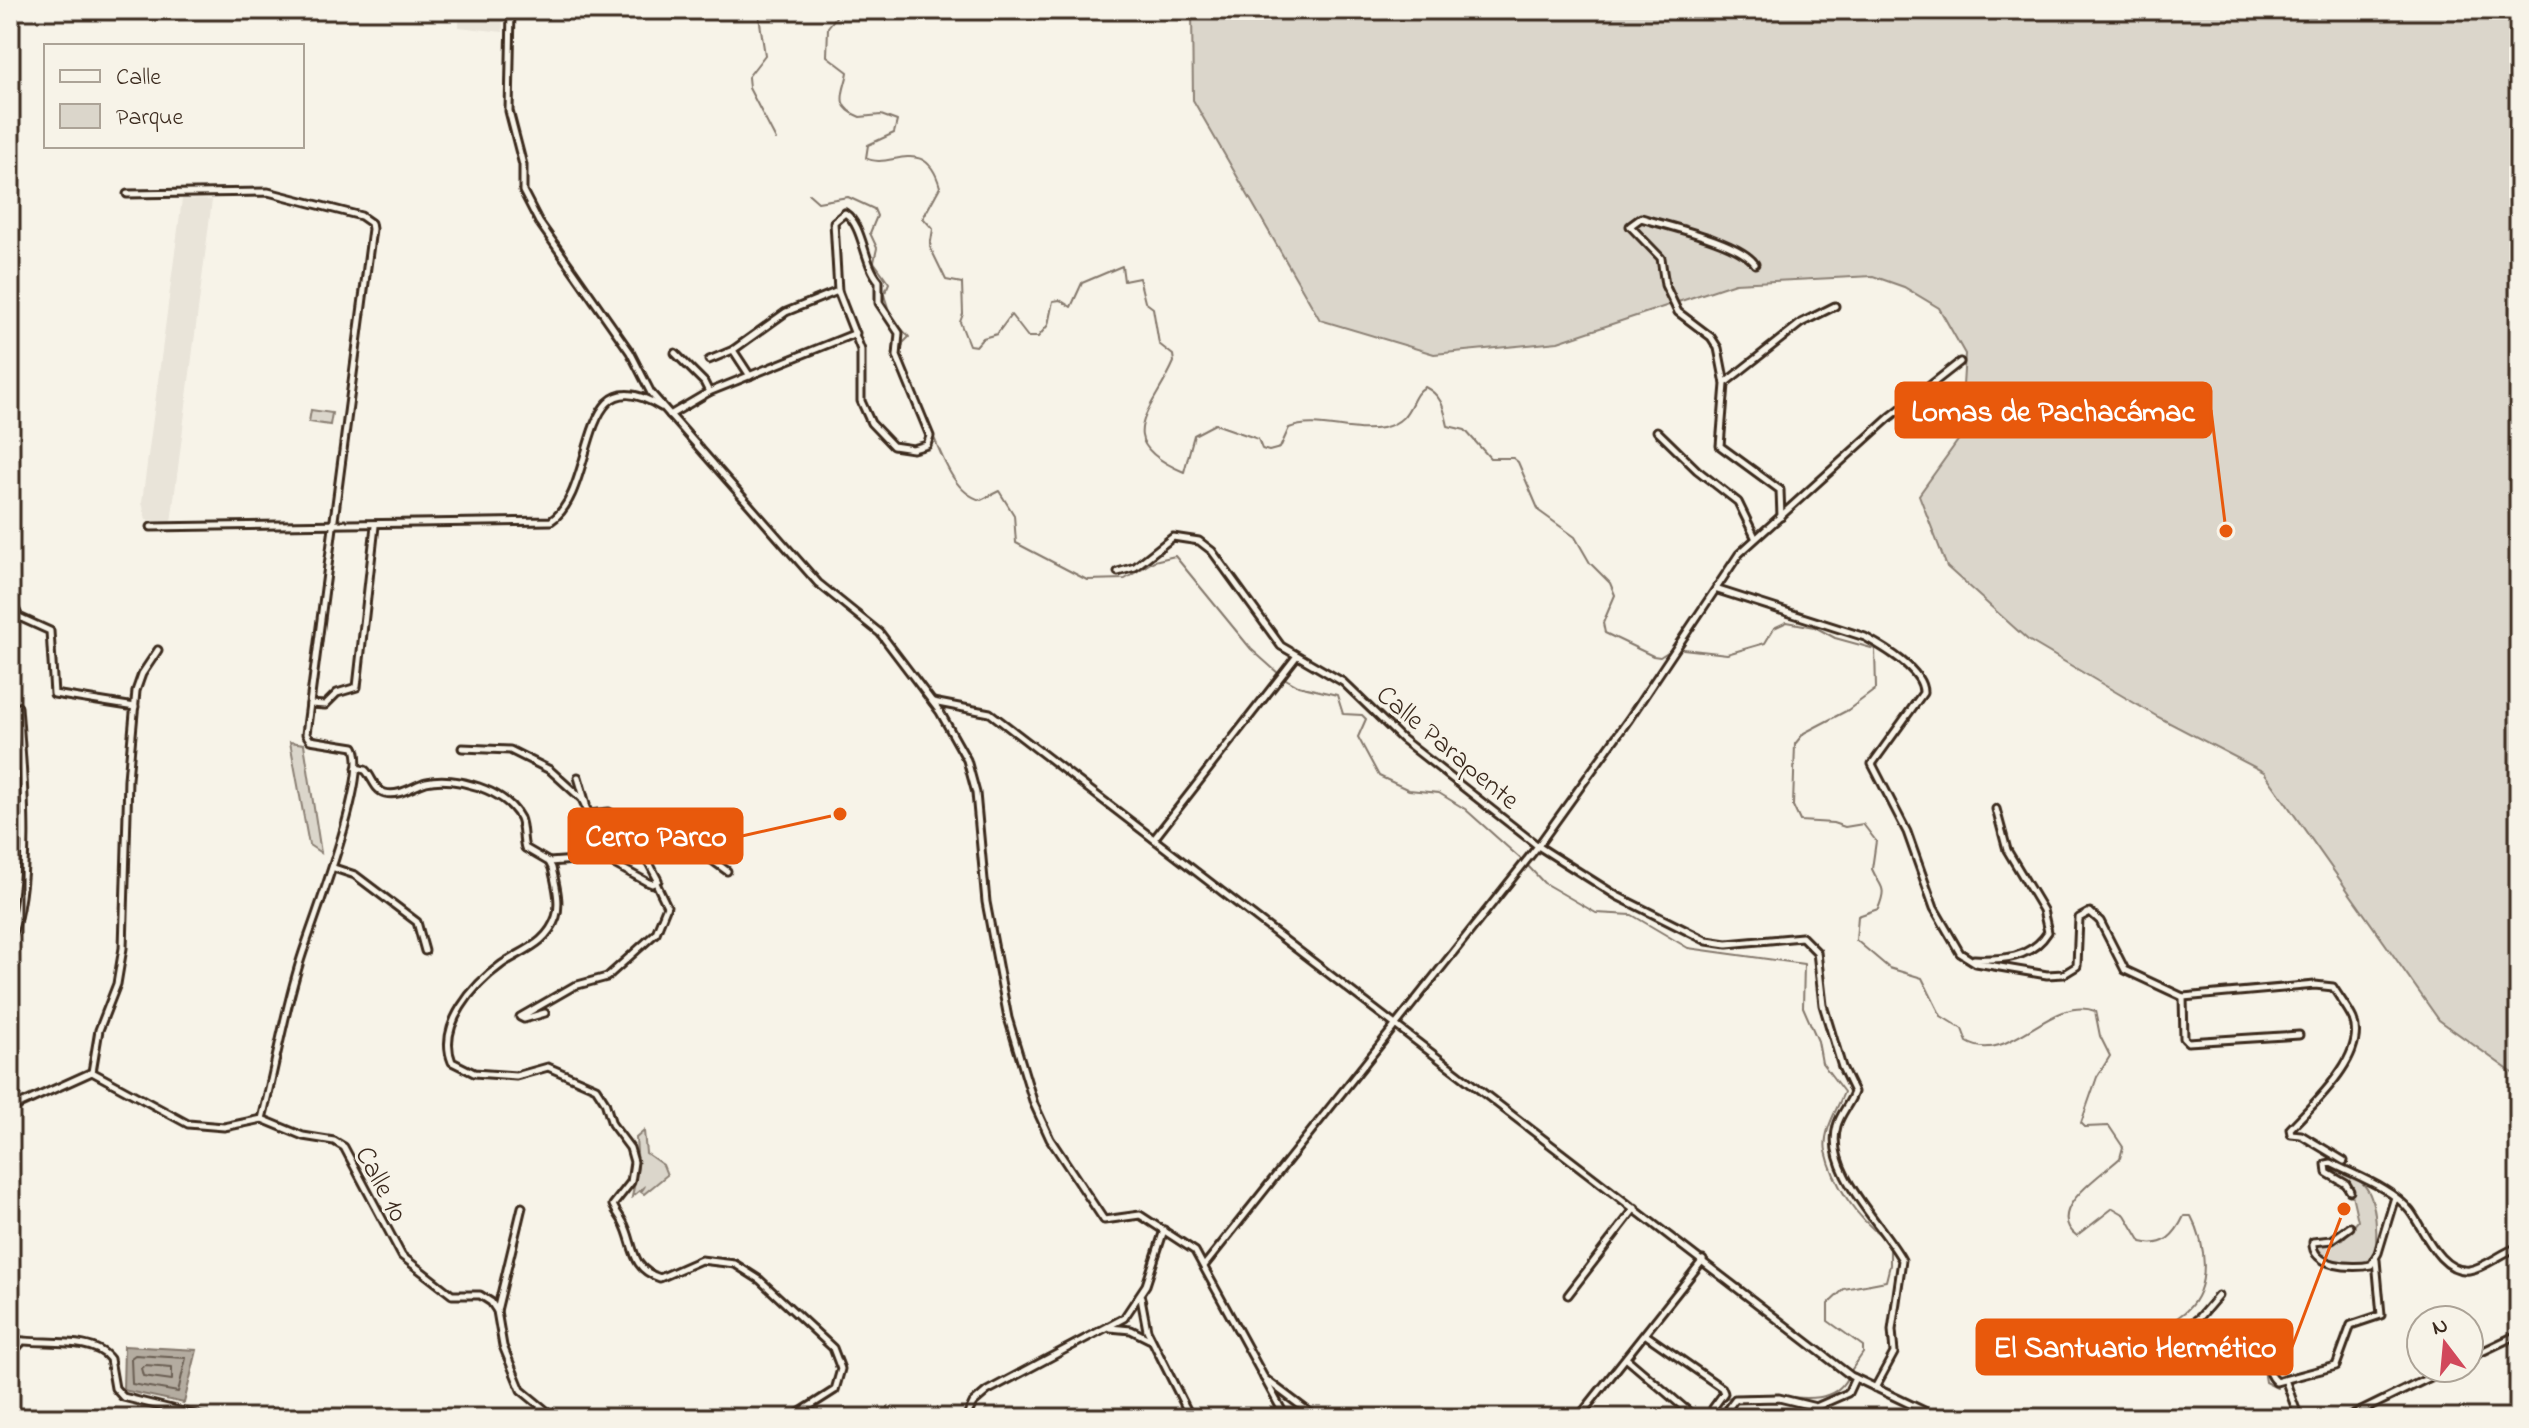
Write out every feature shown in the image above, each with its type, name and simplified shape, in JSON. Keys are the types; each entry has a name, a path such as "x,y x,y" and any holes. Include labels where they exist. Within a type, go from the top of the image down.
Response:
{"street":[{"path":"511,10 509,104 526,200 630,352 645,384 818,583 880,633 953,733 974,779 989,925 1008,1018 1034,1104 1066,1167 1101,1218 1115,1221 1140,1215 1191,1247 1286,1418"},
{"path":"92,1072 188,1124 224,1127 262,1119 303,952 334,868 356,768 354,747 307,738 371,223 361,216 268,192 127,194"},
{"path":"845,213 853,221 868,269 879,281 879,303 899,333 897,356 930,436 926,447 893,446 871,423 861,401 861,350 838,291 834,222 845,213"},
{"path":"1755,264 1725,246 1661,224 1641,218 1630,226 1661,258 1665,285 1678,312 1715,342 1725,384 1720,446 1780,490 1781,518"},
{"path":"709,360 733,350 777,317 838,291"},
{"path":"1725,384 1801,323 1835,306"},
{"path":"668,412 709,392 856,333"},
{"path":"733,350 750,376"},
{"path":"675,353 704,382 709,392"},
{"path":"1204,1266 1538,846 1718,590 1739,554 1890,417 1960,362"},
{"path":"151,527 551,521 567,504 600,414 609,400 616,394 633,392 668,412"},
{"path":"1657,431 1697,470 1738,502 1755,537"},
{"path":"310,704 325,705 337,693 357,687 375,526"},
{"name":"Calle Parapente","path":"1118,572 1135,567 1173,537 1199,541 1221,562 1275,639 1296,657 1343,682 1402,739 1538,846 1629,903 1707,941 1727,944 1802,937 1817,952 1822,970 1823,1005 1842,1067 1854,1092 1837,1124 1836,1145 1840,1162 1861,1203 1902,1260 1892,1330 1894,1353 1875,1388"},
{"path":"1718,590 1865,637 1884,647 1920,679 1923,693 1872,764 1907,832 1934,908 1960,953 1969,959 2004,969 2047,975 2064,974 2077,966 2079,918 2090,912 2100,921 2125,970 2183,997 2333,987 2354,1020 2353,1049 2337,1077 2290,1129 2291,1134 2301,1135 2344,1161"},
{"path":"10,598 19,617 50,631 54,694 135,707"},
{"path":"92,1072 99,1030 117,984 123,948 128,779 139,680 158,650"},
{"path":"1154,839 1296,657"},
{"path":"932,701 990,713 1855,1378 1938,1418"},
{"path":"10,941 19,912 23,841 18,707"},
{"path":"462,748 505,749 521,755 555,773 586,805"},
{"path":"356,768 365,770 376,786 386,793 434,781 496,794 521,820 525,848 549,862 600,857 624,872 656,883"},
{"path":"578,777 588,814"},
{"path":"1969,959 1999,960 2017,956 2038,944 2048,932 2043,910 2007,850 1996,809"},
{"path":"588,814 609,812 640,833 686,841 727,871"},
{"path":"545,1013 524,1019 520,1017 574,986 601,981 656,933 667,906 656,883 657,876 648,861 610,825 588,814"},
{"path":"549,862 558,910 550,931 538,943 487,976 466,1000 449,1034 452,1062 474,1073 516,1076 548,1067 580,1080 601,1093 612,1124 633,1157 631,1182 613,1205 623,1221 629,1246 638,1264 660,1278 701,1260 735,1264 760,1280 837,1356 841,1377 835,1390 791,1418"},
{"path":"334,868 355,875 417,922 425,951"},
{"path":"2183,997 2184,1038 2188,1042 2299,1035"},
{"path":"10,1109 92,1072"},
{"name":"Calle 10","path":"262,1119 303,1136 334,1141 344,1147 402,1256 452,1295 480,1295 497,1311"},
{"path":"2350,1191 2346,1184 2327,1173 2326,1164 2331,1163 2395,1197 2411,1212 2426,1239 2451,1266 2469,1270 2519,1247"},
{"path":"2218,1296 2200,1317 2166,1344 2167,1355 2236,1361 2243,1359 2251,1343 2261,1340 2268,1374 2276,1382 2286,1382 2336,1366 2351,1325 2381,1315 2376,1260 2395,1197"},
{"path":"522,1207 497,1311 503,1346 521,1390 555,1418"},
{"path":"1568,1295 1635,1208"},
{"path":"2350,1227 2332,1240 2313,1242 2318,1256 2323,1261 2359,1268 2376,1260"},
{"path":"966,1418 973,1403 987,1391 1109,1328 1131,1311 1141,1297 1164,1230"},
{"path":"1578,1418 1703,1260"},
{"path":"1141,1297 1151,1340 1191,1418"},
{"path":"1109,1328 1131,1330 1151,1340"},
{"path":"2485,1350 2519,1334"},
{"path":"1646,1335 1724,1390 1713,1408 1722,1418"},
{"path":"10,1339 93,1345 108,1355 115,1388 123,1397 208,1418"},
{"path":"10,1355 22,1342"},
{"path":"1627,1359 1696,1418"},
{"path":"1263,1378 1317,1418"},
{"path":"1738,1418 1729,1407 1735,1399 1779,1398 1820,1407 1848,1393 1855,1378"},
{"path":"2286,1382 2299,1418"},
{"path":"2347,1418 2416,1384"}],"shaded area":[{"path":"454,10 502,10 503,32 459,27 459,15"},
{"path":"182,199 212,200 171,523 146,520 142,502"}],"green space":[{"path":"1192,10 2519,10 2519,1082 2514,1074 2439,1020 2264,772 2158,717 2028,640 1947,567 1919,495 1959,439 1967,416 1963,386 1965,354 1939,308 1904,287 1873,276 1735,283 1558,342 1434,354 1320,320 1193,100"},
{"path":"311,410 332,413 330,425 309,422"},
{"path":"290,742 304,744 321,853 309,845"},
{"path":"644,1131 646,1153 663,1165 667,1175 644,1194 641,1192 645,1186 632,1197 638,1167 636,1138"},
{"path":"2331,1166 2361,1182 2372,1200 2376,1220 2375,1251 2373,1258 2364,1264 2352,1265 2324,1259 2314,1245 2343,1239 2358,1221 2351,1190 2329,1172"}],"water":[{"path":"124,1346 197,1350 184,1403 123,1390"}],"waterway":[{"path":"758,10 765,55 748,77 749,88 776,140"},
{"path":"832,10 836,17 828,27 827,56 848,72 843,103 851,113 860,117 881,115 897,121 894,133 868,145 866,158 875,161 916,158 933,171 940,187 923,218 933,229 930,247 946,280 962,283 963,314 960,322 969,345 976,346 983,338 997,334 1011,315 1028,337 1038,337 1048,325 1053,301 1060,300 1071,307 1082,283 1122,266 1124,281 1139,278 1145,302 1153,308 1159,344 1173,355 1174,362 1148,411 1142,437 1161,460 1184,472 1194,435 1215,424 1258,439 1262,449 1269,451 1280,448 1289,428 1300,425 1358,429 1393,425 1406,414 1425,387 1439,399 1448,426 1465,430 1490,458 1513,458 1518,462 1539,511 1575,537 1590,563 1610,583 1615,595 1603,623 1605,633 1653,656 1660,657 1674,648"},
{"path":"809,194 818,202 848,197 874,209 877,216 870,233 877,248 874,262 889,283 884,295 892,320"},
{"path":"897,324 909,337 903,343 900,357"},
{"path":"925,418 946,465 961,487 981,500 999,491 1014,515 1016,543 1087,580 1125,579 1154,561 1175,556 1251,649 1279,674"},
{"path":"1683,649 1727,654 1765,643 1774,628 1787,622 1815,627 1835,638 1875,649 1876,689 1848,710 1804,733 1795,744 1793,806 1800,821 1845,827 1863,824 1876,841 1872,869 1882,887 1882,895 1878,909 1858,916 1856,940 1889,968 1922,978 1941,1016 1962,1029 1967,1042 1983,1047 2014,1039 2063,1012 2079,1008 2095,1011 2100,1036 2110,1056 2097,1077 2081,1123 2085,1127 2109,1126 2123,1147 2120,1158 2071,1204 2067,1215 2068,1226 2077,1236 2113,1208 2125,1215 2141,1242 2156,1243 2173,1234 2184,1216 2191,1216 2203,1252 2200,1290 2186,1311 2159,1334 2152,1354 2157,1362 2235,1367 2246,1365 2259,1345 2265,1382 2277,1388"},
{"path":"1284,678 1298,686 1337,695 1343,714 1362,715 1366,719 1358,737 1379,776 1409,790 1439,793 1465,809 1522,860"},
{"path":"1528,866 1544,883 1596,913 1632,915 1688,948 1804,964 1803,1007 1818,1041 1822,1063 1844,1092 1826,1136 1829,1163 1847,1199 1883,1237"},
{"path":"1850,1372 1863,1353 1863,1346 1828,1321 1828,1304 1844,1289 1886,1281 1890,1245"},
{"path":"1720,1401 1753,1394 1807,1398 1823,1396 1837,1390 1847,1378"},
{"path":"1721,1413 1727,1418"}],"place":[{"name":"Lomas de Pachacámac","path":"2226,531"},
{"name":"Cerro Parco","path":"840,814"},
{"name":"El Santuario Hermético","path":"2344,1209"}]}
